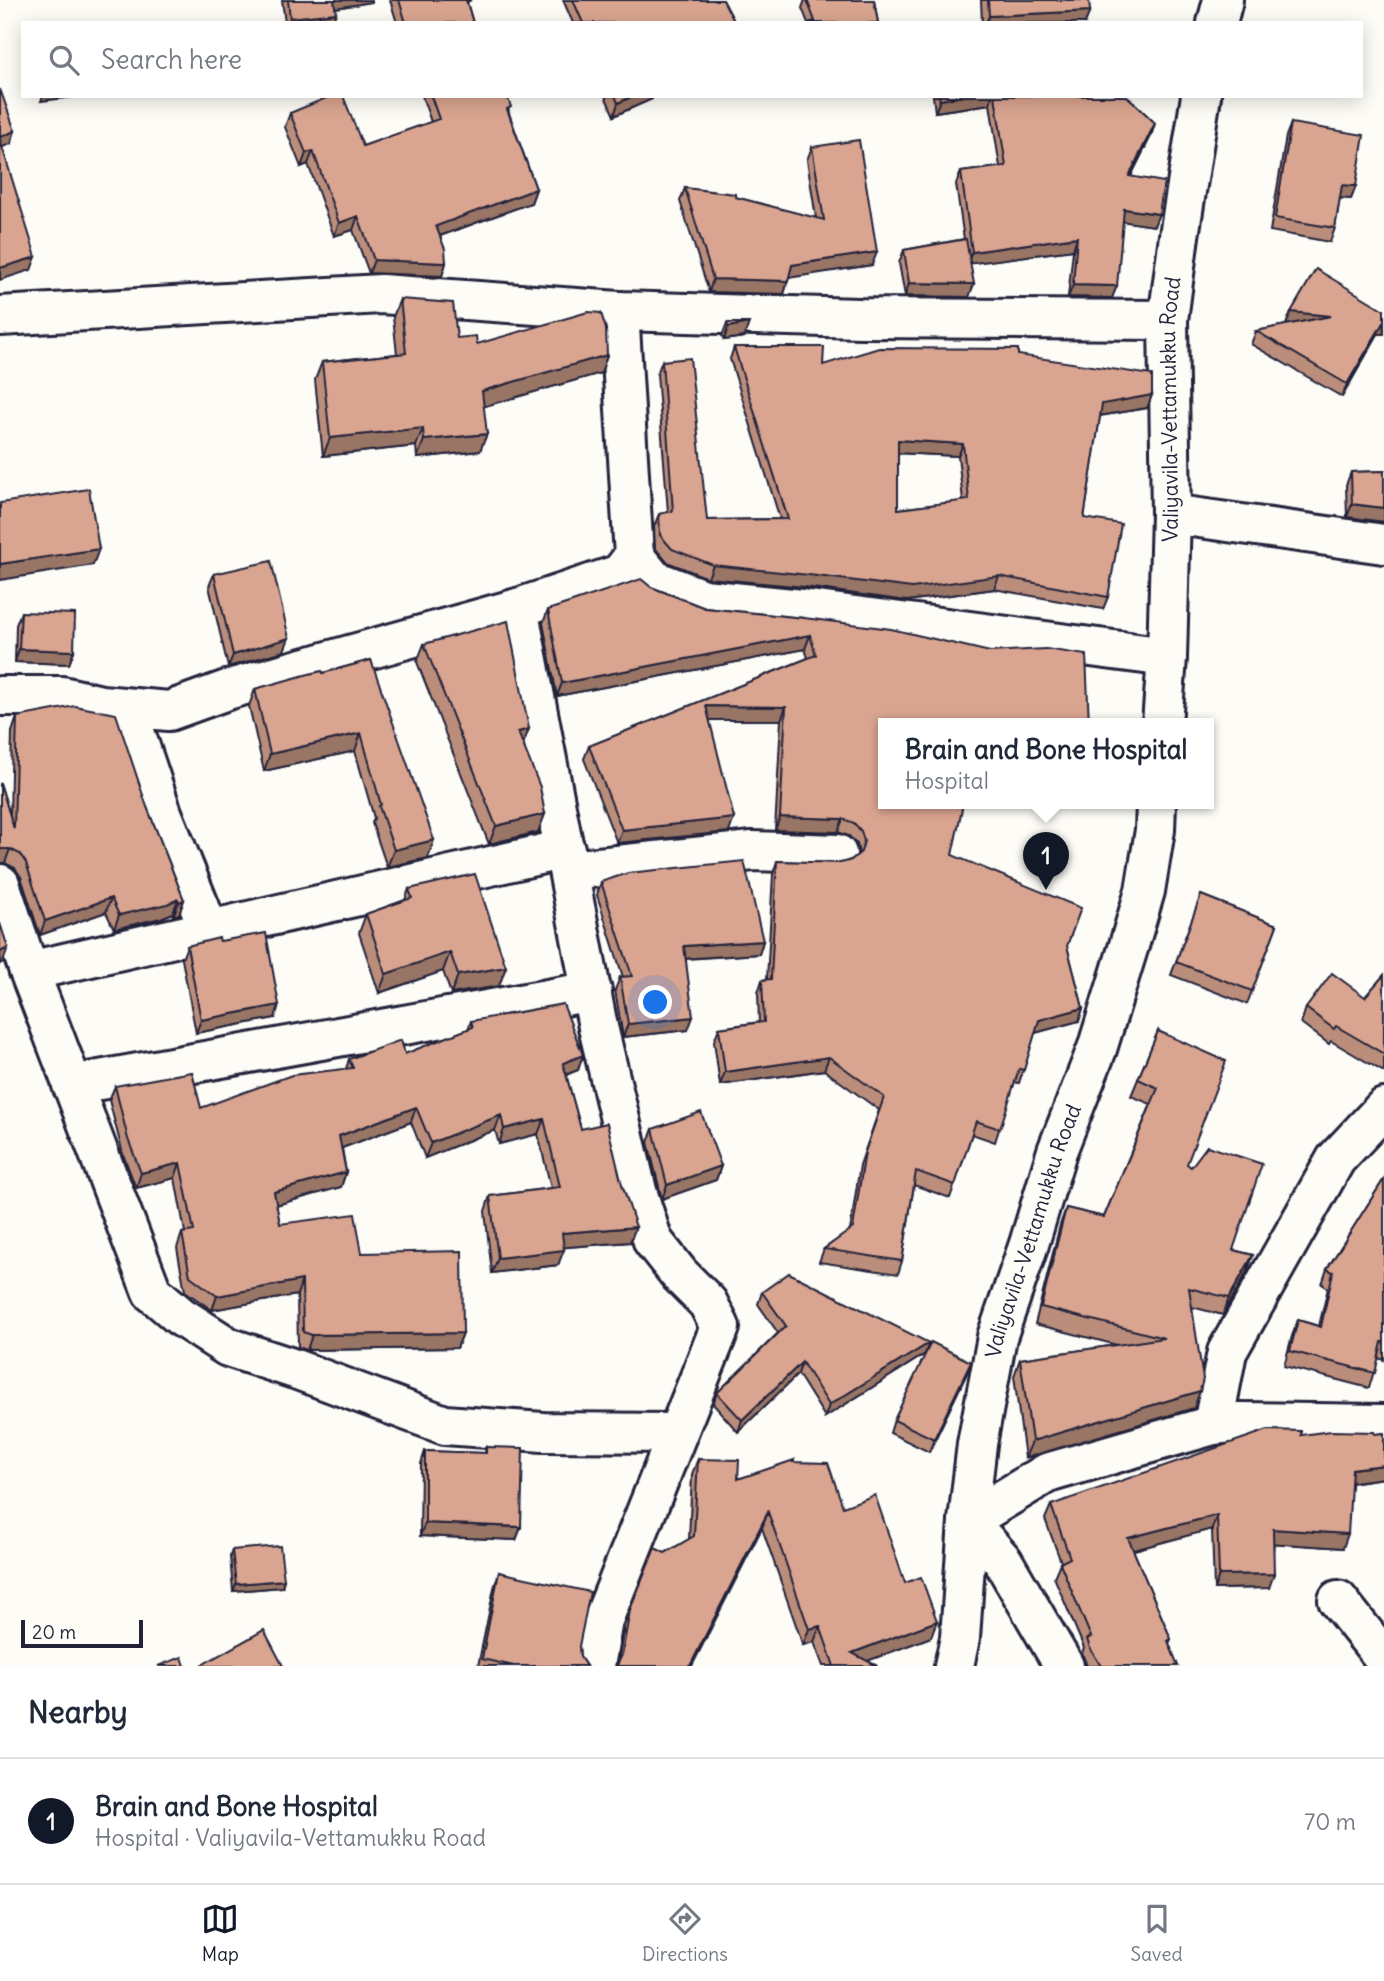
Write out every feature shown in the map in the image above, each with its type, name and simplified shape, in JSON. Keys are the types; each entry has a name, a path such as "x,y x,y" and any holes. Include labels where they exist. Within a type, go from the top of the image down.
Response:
{"street":[{"path":"1218,21 1223,0"},
{"name":"Valiyavila-Vettamukku Road","path":"1162,718 1171,514 1168,320 1201,98"},
{"path":"0,316 381,294 619,311 860,318 1168,320"},
{"path":"619,311 634,556 654,580 703,599 802,609 1167,657"},
{"path":"1171,514 1384,544"},
{"path":"0,696 62,696 127,708 169,711 227,690 518,608 620,573 634,556"},
{"path":"518,608 598,1027 637,1191 653,1241 680,1275 708,1303 720,1327 603,1620 595,1666"},
{"path":"127,708 162,813 209,930"},
{"name":"Valiyavila-Vettamukku Road","path":"954,1666 960,1639 968,1521 977,1444 997,1337 1029,1244 1056,1151 1097,1049 1145,891 1157,809"},
{"path":"29,971 209,930 567,860 753,851 837,854"},
{"path":"0,884 29,971 152,1292 180,1316 228,1347 445,1425 543,1432 677,1433"},
{"path":"72,1086 592,991"},
{"path":"1213,1425 1227,1352 1336,1159 1384,1108"},
{"path":"1064,1666 1003,1561 968,1521 1047,1474 1213,1425 1241,1422 1384,1424"},
{"path":"1338,1600 1384,1658"}],"building":[{"path":"288,0 334,0 336,13 290,18"},
{"path":"399,0 466,0 472,21 405,21"},
{"path":"573,0 723,0 734,21 582,21"},
{"path":"807,0 874,0 878,21 815,21"},
{"path":"988,0 1089,0 1090,11 989,16"},
{"path":"0,89 15,131 0,137"},
{"path":"326,98 344,98 363,146 439,119 432,98 508,98 511,107 507,109 536,189 436,226 445,249 446,263 374,260 358,216 339,223 313,151 306,153 290,113"},
{"path":"616,98 629,98 618,103"},
{"path":"995,98 1129,98 1155,123 1129,176 1164,182 1159,214 1124,209 1117,286 1073,285 1077,237 972,252 961,172 1006,166"},
{"path":"1291,123 1364,135 1356,186 1342,185 1335,228 1275,218"},
{"path":"0,140 36,257 0,268"},
{"path":"859,140 877,252 792,265 788,281 713,279 685,188 735,194 735,197 824,220 812,147"},
{"path":"966,239 974,284 909,283 904,250"},
{"path":"1316,269 1384,310 1384,321 1347,384 1256,331 1331,316 1291,312"},
{"path":"400,299 453,303 457,338 476,336 477,344 588,312 601,313 606,329 607,355 482,391 487,434 424,440 423,428 330,438 322,362 406,353"},
{"path":"727,323 749,323 728,327"},
{"path":"734,347 824,347 823,365 879,348 1018,349 1018,355 1152,375 1152,395 1102,404 1084,518 1121,524 1108,597 999,576 912,588 713,565 672,549 660,535 659,514 673,511 662,361 690,358 707,520 788,519","holes":["898,440 963,444 969,500 898,509"]},
{"path":"1384,471 1384,508 1352,504 1351,472"},
{"path":"89,489 99,549 0,564 0,503"},
{"path":"271,561 289,638 233,655 214,574"},
{"path":"641,579 651,587 705,608 891,629 990,652 1046,649 1086,655 1089,718 878,718 878,809 962,809 952,855 1081,908 1067,946 1083,1008 1039,1020 1024,1070 1019,1069 1000,1129 976,1121 955,1185 916,1171 902,1261 824,1249 853,1228 865,1152 884,1097 829,1057 725,1072 719,1028 764,1022 762,980 771,979 777,861 841,863 851,860 861,852 864,841 861,831 854,823 843,819 780,817 786,707 706,706 734,818 622,830 589,746 816,655 810,635 562,683 548,610"},
{"path":"21,612 75,614 74,651 19,649"},
{"path":"508,621 529,729 518,732 540,787 545,814 496,826 424,644"},
{"path":"371,660 434,840 394,850 379,806 381,805 361,733 270,754 255,689"},
{"path":"75,706 116,714 147,807 184,900 179,902 178,899 119,915 111,898 45,921 26,863 20,854 10,849 0,849 0,783 14,829 17,717"},
{"path":"744,861 763,941 684,946 693,1017 628,1024 620,977 632,976 601,882 628,873"},
{"path":"475,874 506,967 458,975 450,952 386,974 366,914 412,898 409,889"},
{"path":"1201,895 1277,925 1252,991 1176,962"},
{"path":"0,923 8,948 0,952"},
{"path":"266,933 279,1005 201,1020 187,946 219,938 220,941"},
{"path":"1332,973 1365,997 1384,975 1384,1054 1336,1026 1334,1029 1306,1008"},
{"path":"563,1004 583,1055 563,1063 581,1129 607,1123 636,1227 562,1233 564,1250 498,1258 490,1196 560,1187 544,1119 504,1129 501,1115 431,1143 416,1107 339,1136 346,1172 274,1192 280,1224 355,1214 362,1253 462,1251 463,1333 312,1335 303,1332 302,1280 217,1296 190,1276 182,1233 194,1231 180,1163 141,1173 128,1139 115,1086 192,1072 201,1108 292,1075 353,1068 349,1059 401,1040 405,1054 473,1027 471,1021"},
{"path":"1158,1031 1226,1061 1187,1164 1191,1167 1207,1146 1262,1164 1233,1250 1253,1255 1229,1298 1189,1288 1203,1379 1200,1391 1032,1441 1020,1359 1164,1338 1041,1307 1066,1208 1104,1217 1158,1088 1138,1079"},
{"path":"701,1112 721,1166 667,1185 653,1129"},
{"path":"1384,1179 1384,1342 1375,1373 1290,1351 1298,1320 1321,1327 1333,1272 1327,1269"},
{"path":"789,1273 929,1343 829,1405 802,1362 742,1420 717,1393 786,1326 762,1292"},
{"path":"931,1342 971,1362 934,1439 894,1420"},
{"path":"1268,1430 1301,1431 1301,1435 1331,1431 1384,1433 1384,1465 1352,1469 1348,1534 1273,1529 1274,1574 1219,1575 1217,1515 1128,1538 1171,1639 1168,1641 1178,1666 1101,1666 1090,1648 1087,1639 1091,1637 1060,1563 1070,1558 1051,1505"},
{"path":"486,1447 523,1448 521,1527 425,1523 425,1451 486,1453"},
{"path":"698,1459 739,1460 738,1479 794,1460 793,1462 828,1463 843,1507 875,1495 905,1583 921,1577 937,1621 852,1653 877,1666 834,1666 820,1626 809,1629 768,1512 690,1666 615,1666 622,1655 630,1610 655,1548 665,1553 694,1536"},
{"path":"280,1546 284,1580 236,1584 232,1550"},
{"path":"499,1572 590,1592 579,1646 580,1657 586,1666 514,1666 482,1659"},
{"path":"264,1630 283,1666 200,1666"},
{"path":"182,1657 185,1666 158,1666"}],"place":[{"name":"Brain and Bone Hospital","path":"1046,890"}]}
